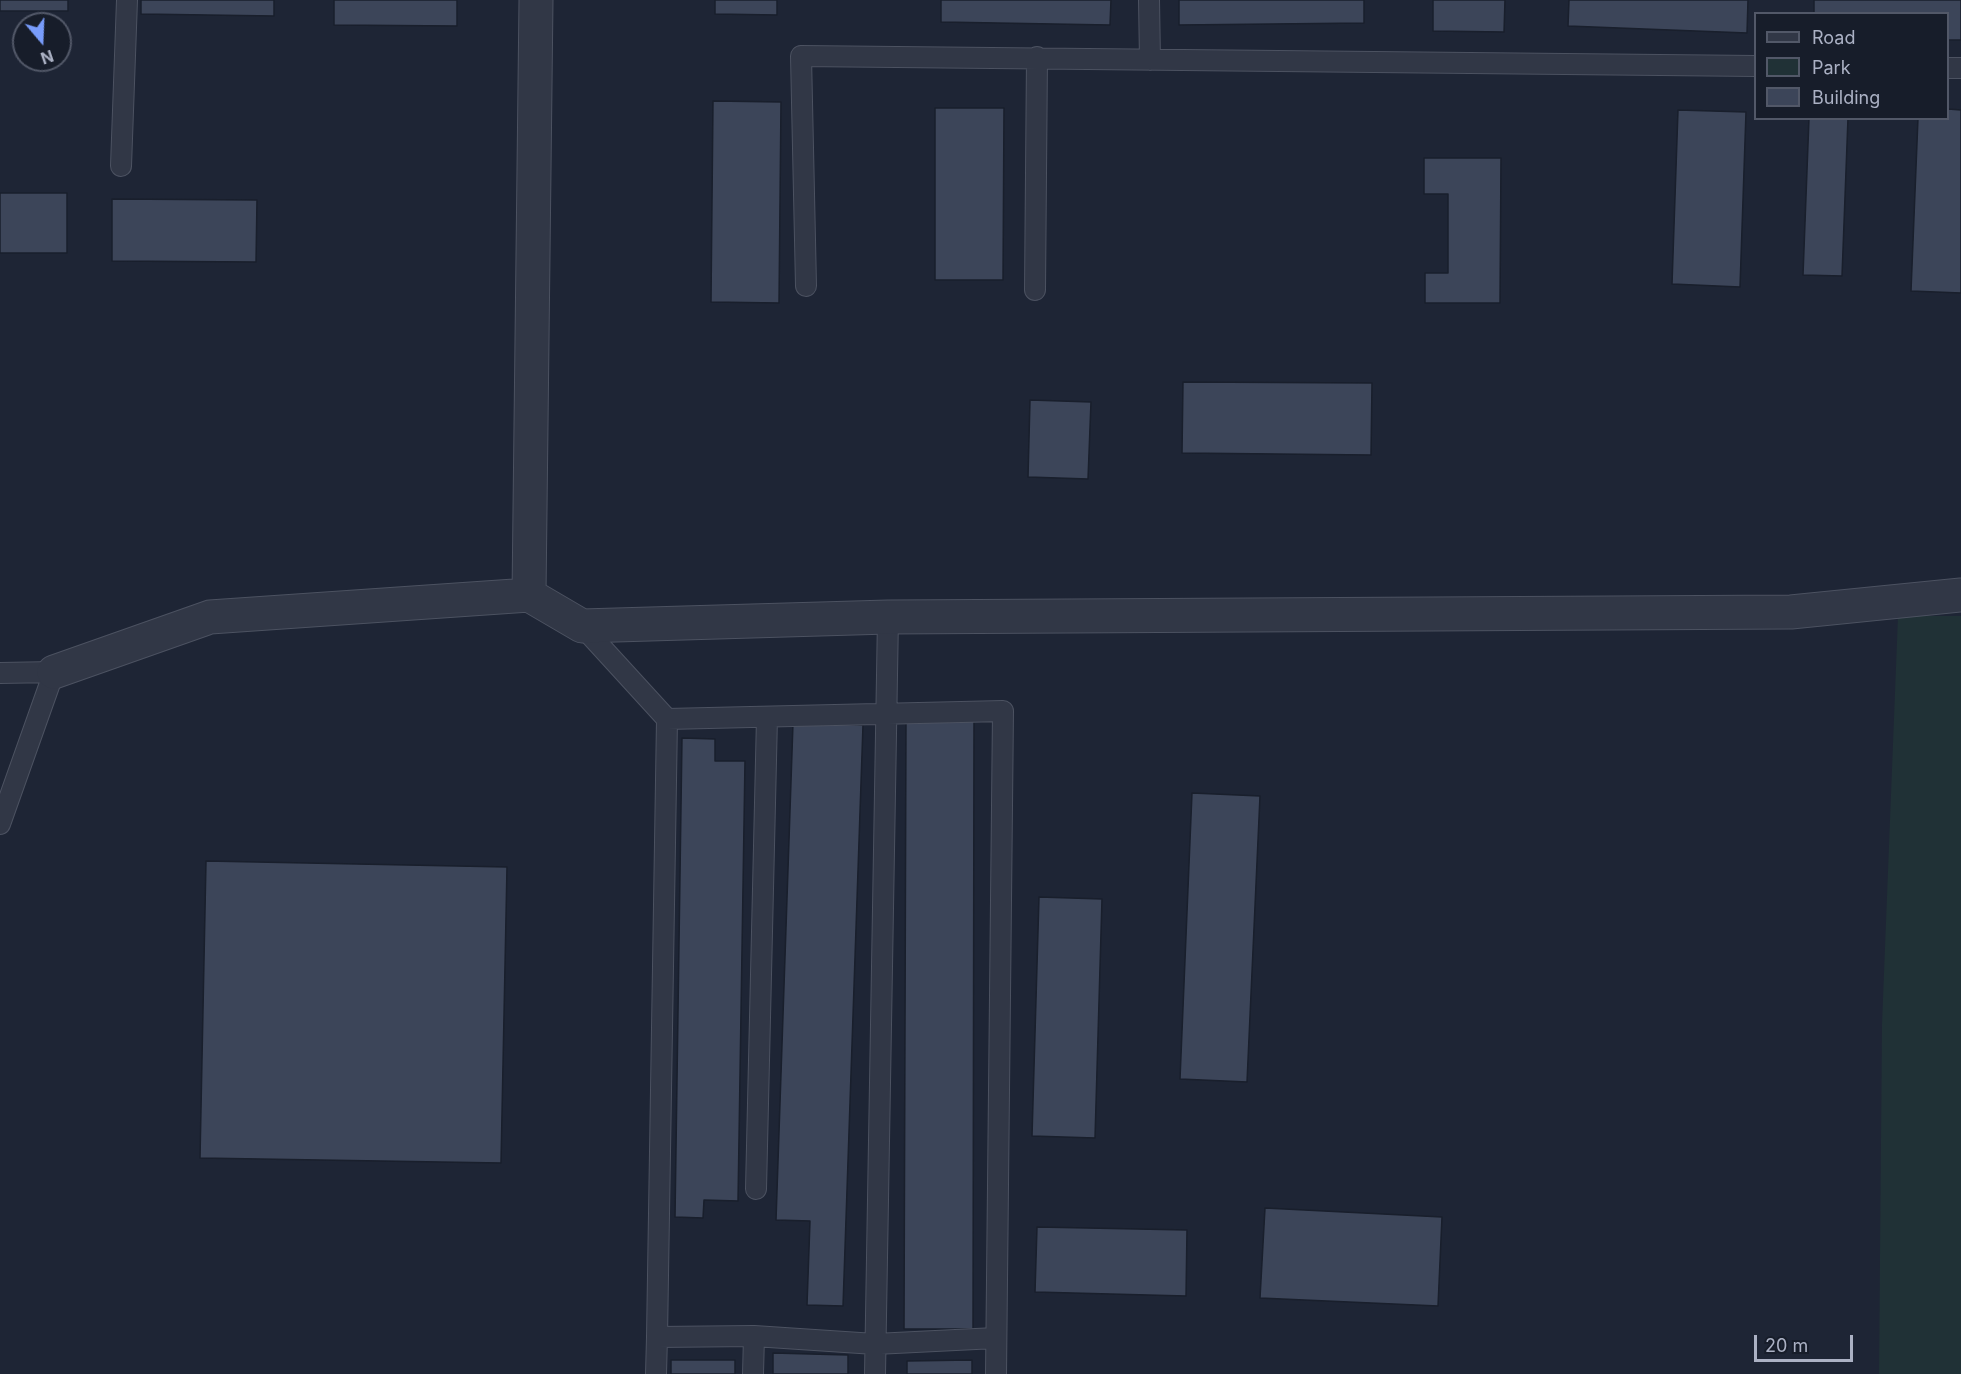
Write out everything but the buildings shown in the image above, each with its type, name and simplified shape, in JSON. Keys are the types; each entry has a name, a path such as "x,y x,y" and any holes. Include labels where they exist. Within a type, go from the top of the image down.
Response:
{"street":[{"path":"529,595 536,0"},
{"path":"54,672 210,617 529,595 582,626 888,617 1791,612 1961,595"}],"lane":[{"path":"121,166 127,0"},
{"path":"1149,0 1150,60"},
{"path":"806,286 801,56 1754,66"},
{"path":"1035,290 1037,57"},
{"path":"875,1374 888,617"},
{"path":"582,626 667,719 656,1374"},
{"path":"0,673 54,672 0,824"},
{"path":"667,719 1003,711 996,1374"},
{"path":"756,1189 767,717"},
{"path":"657,1337 754,1336 875,1344 996,1338"},
{"path":"753,1374 754,1336"}],"green space":[{"path":"1898,616 1961,616 1961,1374 1879,1374 1882,1024"}]}
